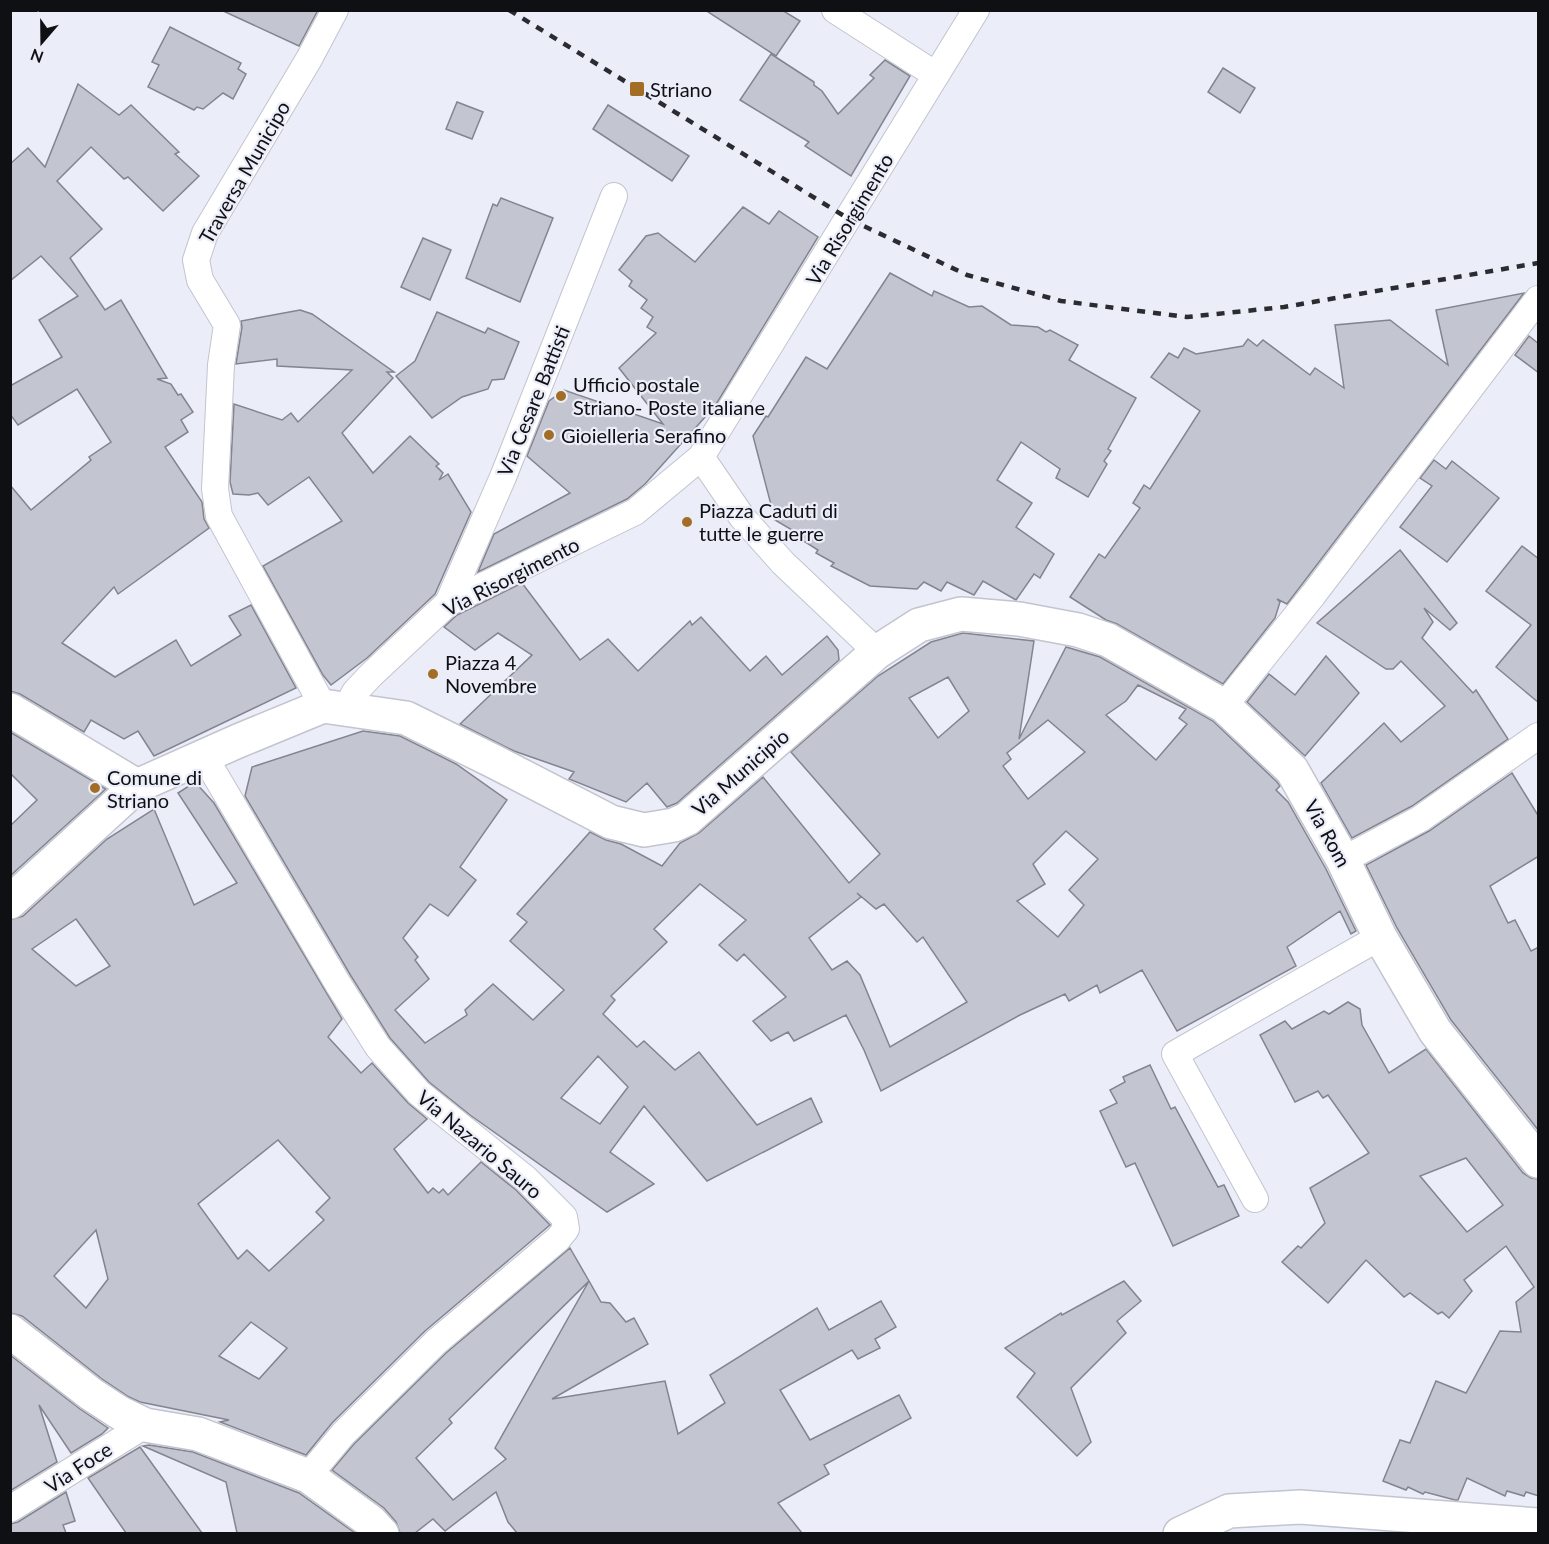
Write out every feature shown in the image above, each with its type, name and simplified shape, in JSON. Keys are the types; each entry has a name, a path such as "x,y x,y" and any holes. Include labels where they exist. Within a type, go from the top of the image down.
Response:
{"main road":[{"name":"Via Municipio","path":"334,708 406,718 611,822 644,831 674,825 687,819 877,652 919,625 962,614 1019,619"},
{"name":"Via Rom","path":"1019,619 1078,630 1108,640 1224,706 1292,770 1344,860 1380,937 1435,1031 1539,1161"},
{"path":"10,902 137,786 204,756 334,708"},
{"path":"10,710 137,786"},
{"path":"10,1330 91,1394 120,1413 145,1425 198,1434 308,1476 370,1521 382,1533"},
{"path":"1180,1533 1228,1511 1300,1507 1539,1525"}],"street":[{"name":"Traversa Municipo","path":"334,708 219,516 215,489 221,365 227,325 200,280 196,260 205,233 309,59 335,10"},
{"path":"835,10 936,75"},
{"name":"Via Risorgimento","path":"334,708 355,692 448,603 635,512 701,457 976,10"},
{"name":"Via Cesare Battisti","path":"448,603 503,477 614,196"},
{"path":"1224,706 1313,595 1539,299"},
{"path":"701,457 742,517 783,563 877,652"},
{"path":"1344,860 1420,819 1539,736"},
{"name":"Via Nazario Sauro","path":"204,756 332,974 378,1047 418,1093 526,1179 564,1217 566,1229 558,1239 436,1342 343,1434 308,1476"},
{"path":"1255,1199 1175,1054 1380,937"},
{"name":"Via Foce","path":"10,1509 145,1425"}],"building":[{"path":"221,10 318,10 299,46"},
{"path":"705,10 782,10 800,21 776,56"},
{"path":"170,27 241,63 238,69 246,74 233,99 223,93 203,109 197,107 194,110 148,87 159,65 152,62"},
{"path":"771,54 814,82 838,114 874,78 870,75 885,60 910,76 851,176 805,146 809,142 740,100"},
{"path":"1223,68 1255,88 1240,113 1208,92"},
{"path":"78,84 119,115 131,105 179,152 175,154 199,176 163,211 128,177 124,179 91,147 57,181 102,229 70,258 105,310 121,300 167,378 157,379 171,384 193,412 181,420 188,432 165,447 202,502 204,519 209,528 118,594 114,587 62,643 115,677 176,640 191,666 241,635 229,616 251,605 296,688 154,756 138,731 124,739 91,720 84,732 20,694 10,691 10,485 31,510 91,460 89,457 111,442 77,389 18,425 10,414 10,386 62,357 39,320 78,296 41,256 10,281 10,164 28,148 45,167"},
{"path":"457,102 483,112 472,139 446,129"},
{"path":"608,105 689,156 672,181 593,129"},
{"path":"501,198 553,218 520,302 466,278 493,204 497,206"},
{"path":"743,207 769,224 779,211 818,237 715,406 645,484 627,499 478,572 494,534 570,493 527,456 549,401 564,390 663,424 619,368 656,333 647,327 653,317 641,308 647,300 629,286 632,281 619,270 646,236 658,233 695,262"},
{"path":"423,238 451,250 430,300 401,287"},
{"path":"890,273 932,296 934,291 969,307 982,306 1011,325 1038,327 1046,332 1050,330 1078,345 1069,360 1136,398 1108,449 1111,451 1104,461 1107,464 1088,497 1056,478 1060,469 1021,442 997,480 1032,503 1016,527 1054,554 1040,578 1034,574 1016,600 983,581 974,595 947,582 941,591 924,582 917,589 870,586 831,566 834,563 816,553 818,550 802,540 804,537 775,520 753,436 766,416 768,417 806,357 827,369"},
{"path":"1524,293 1287,604 1277,599 1280,602 1275,618 1223,684 1106,620 1070,597 1099,554 1105,558 1140,508 1133,503 1144,485 1150,489 1200,411 1151,377 1169,353 1178,358 1184,348 1196,354 1243,346 1248,339 1257,346 1263,340 1310,375 1315,368 1344,388 1335,325 1390,320 1448,365 1436,310"},
{"path":"300,310 312,314 394,372 387,372 393,378 342,433 373,473 410,436 439,464 436,466 443,473 439,480 448,474 471,512 435,594 367,658 331,685 323,675 263,566 342,521 309,477 268,505 258,493 233,494 230,482 234,404 282,420 291,413 298,422 352,370 277,366 277,359 236,364 241,321"},
{"path":"437,312 485,333 488,328 519,342 504,379 492,380 488,389 462,397 432,418 396,376 415,361"},
{"path":"1529,336 1539,344 1539,373 1515,355"},
{"path":"1434,460 1446,469 1452,461 1499,498 1447,562 1400,527 1432,486 1420,478"},
{"path":"1522,546 1539,559 1539,703 1496,667 1531,625 1486,591"},
{"path":"1400,550 1457,623 1450,630 1424,608 1433,622 1422,638 1473,693 1476,690 1508,739 1412,806 1352,838 1321,783 1384,723 1401,742 1445,706 1401,661 1393,669 1386,669 1317,623"},
{"path":"522,583 580,660 608,639 638,671 690,621 692,625 701,617 750,671 766,656 782,675 827,636 838,650 839,660 677,803 667,807 647,783 626,802 569,779 574,772 514,751 460,724 532,655 498,633 475,650 444,627 457,615"},
{"path":"963,633 1034,641 1019,739 1066,647 1100,657 1213,721 1280,786 1276,790 1288,802 1326,869 1356,931 1351,934 1340,911 1287,947 1296,966 1177,1031 1142,970 1100,993 1097,985 1069,1001 1065,994 1020,1015 881,1091 846,1015 794,1041 788,1032 771,1041 753,1021 786,997 744,954 737,961 719,945 746,920 700,884 654,929 667,942 611,996 615,1000 603,1014 637,1047 644,1041 675,1070 699,1052 757,1125 811,1098 822,1122 707,1181 644,1106 610,1152 654,1184 607,1212 470,1115 429,1082 390,1038 245,796 252,767 363,731 400,736 456,764 507,800 460,867 476,880 448,916 430,904 403,938 418,957 415,960 429,979 395,1010 425,1043 467,1015 465,1010 493,984 533,1020 564,990 510,941 527,922 517,914 590,832 621,844 662,866 680,843 699,833 763,777 849,883 880,854 791,752 878,676 931,642","holes":["948,677 969,711 938,738 909,698","1138,685 1186,709 1179,718 1187,724 1156,760 1106,715 1126,701","1048,720 1085,752 1028,799 1003,766 1011,759 1007,753","1066,831 1098,859 1069,890 1084,905 1058,937 1017,901 1045,884 1033,864","857,893 876,909 884,904 917,942 923,937 967,1002 890,1047 860,975 847,961 832,970 809,938 861,897","598,1056 628,1087 600,1124 561,1098"]},
{"path":"1326,656 1359,693 1305,756 1247,702 1269,674 1295,695"},
{"path":"10,732 106,789 10,876 10,826 37,800 10,773"},
{"path":"1512,773 1539,817 1539,856 1490,886 1508,923 1515,920 1531,951 1539,947 1539,1131 1451,1020 1397,928 1366,865 1429,831"},
{"path":"195,782 214,803 342,1019 328,1037 361,1073 372,1063 408,1103 427,1119 394,1149 428,1193 433,1188 439,1193 443,1189 448,1195 481,1162 516,1190 550,1225 425,1331 332,1423 306,1455 220,1422 229,1420 140,1402 129,1397 102,1379 22,1316 10,1313 10,920 23,916 107,839 154,809 194,905 237,883 178,793","holes":["76,919 110,966 76,986 32,949","278,1140 330,1198 316,1212 324,1220 269,1271 247,1250 238,1259 198,1204","96,1230 108,1279 86,1308 54,1276","251,1322 287,1348 259,1379 219,1356"]},
{"path":"1348,1002 1360,1009 1362,1025 1389,1073 1426,1049 1523,1173 1531,1178 1539,1179 1539,1496 1526,1492 1524,1496 1507,1491 1505,1496 1467,1478 1458,1500 1455,1500 1425,1492 1423,1494 1408,1487 1406,1490 1383,1481 1400,1440 1410,1443 1436,1381 1466,1393 1500,1331 1521,1332 1516,1302 1534,1287 1506,1246 1464,1280 1472,1291 1449,1318 1442,1312 1438,1314 1410,1293 1404,1297 1366,1260 1328,1303 1282,1262 1298,1246 1301,1248 1325,1223 1310,1188 1369,1153 1328,1095 1323,1098 1318,1091 1295,1102 1260,1035 1285,1021 1292,1029 1324,1011 1329,1014","holes":["1466,1158 1503,1205 1467,1232 1420,1176"]},
{"path":"1150,1065 1171,1109 1175,1107 1218,1187 1224,1185 1239,1216 1173,1246 1135,1163 1126,1167 1100,1111 1117,1103 1110,1090 1125,1082 1123,1077"},
{"path":"570,1248 589,1281 601,1302 610,1303 626,1322 634,1318 648,1344 552,1399 665,1381 678,1434 725,1403 710,1375 817,1308 829,1330 881,1301 896,1327 875,1339 880,1348 858,1359 852,1350 780,1390 810,1440 899,1395 911,1418 824,1465 829,1474 778,1503 802,1533 517,1533 508,1522 496,1492 445,1531 433,1519 415,1533 400,1533 396,1522 384,1508 332,1470 354,1444 446,1353","holes":["589,1281 495,1448 506,1459 453,1500 416,1458 452,1423 449,1419"]},
{"path":"1124,1281 1141,1301 1117,1321 1126,1333 1071,1388 1091,1442 1077,1456 1017,1397 1035,1373 1005,1348 1061,1313 1062,1315"},
{"path":"10,1355 108,1428 71,1453 39,1405 57,1462 10,1491"},
{"path":"143,1446 193,1452 299,1493 355,1533 237,1533 226,1482"},
{"path":"140,1447 202,1533 126,1533 88,1478"},
{"path":"66,1492 75,1521 63,1525 66,1533 10,1533 10,1524 18,1522"}],"railway":[{"path":"509,10 849,219 967,275 1061,301 1187,317 1284,307 1538,263"}],"place":[{"name":"Striano","path":"637,89"},
{"name":"Ufficio postale Striano- Poste italiane","path":"561,396"},
{"name":"Gioielleria Serafino","path":"549,435"},
{"name":"Piazza Caduti di tutte le guerre","path":"687,522"},
{"name":"Piazza 4 Novembre","path":"433,674"},
{"name":"Comune di Striano","path":"95,788"}]}
